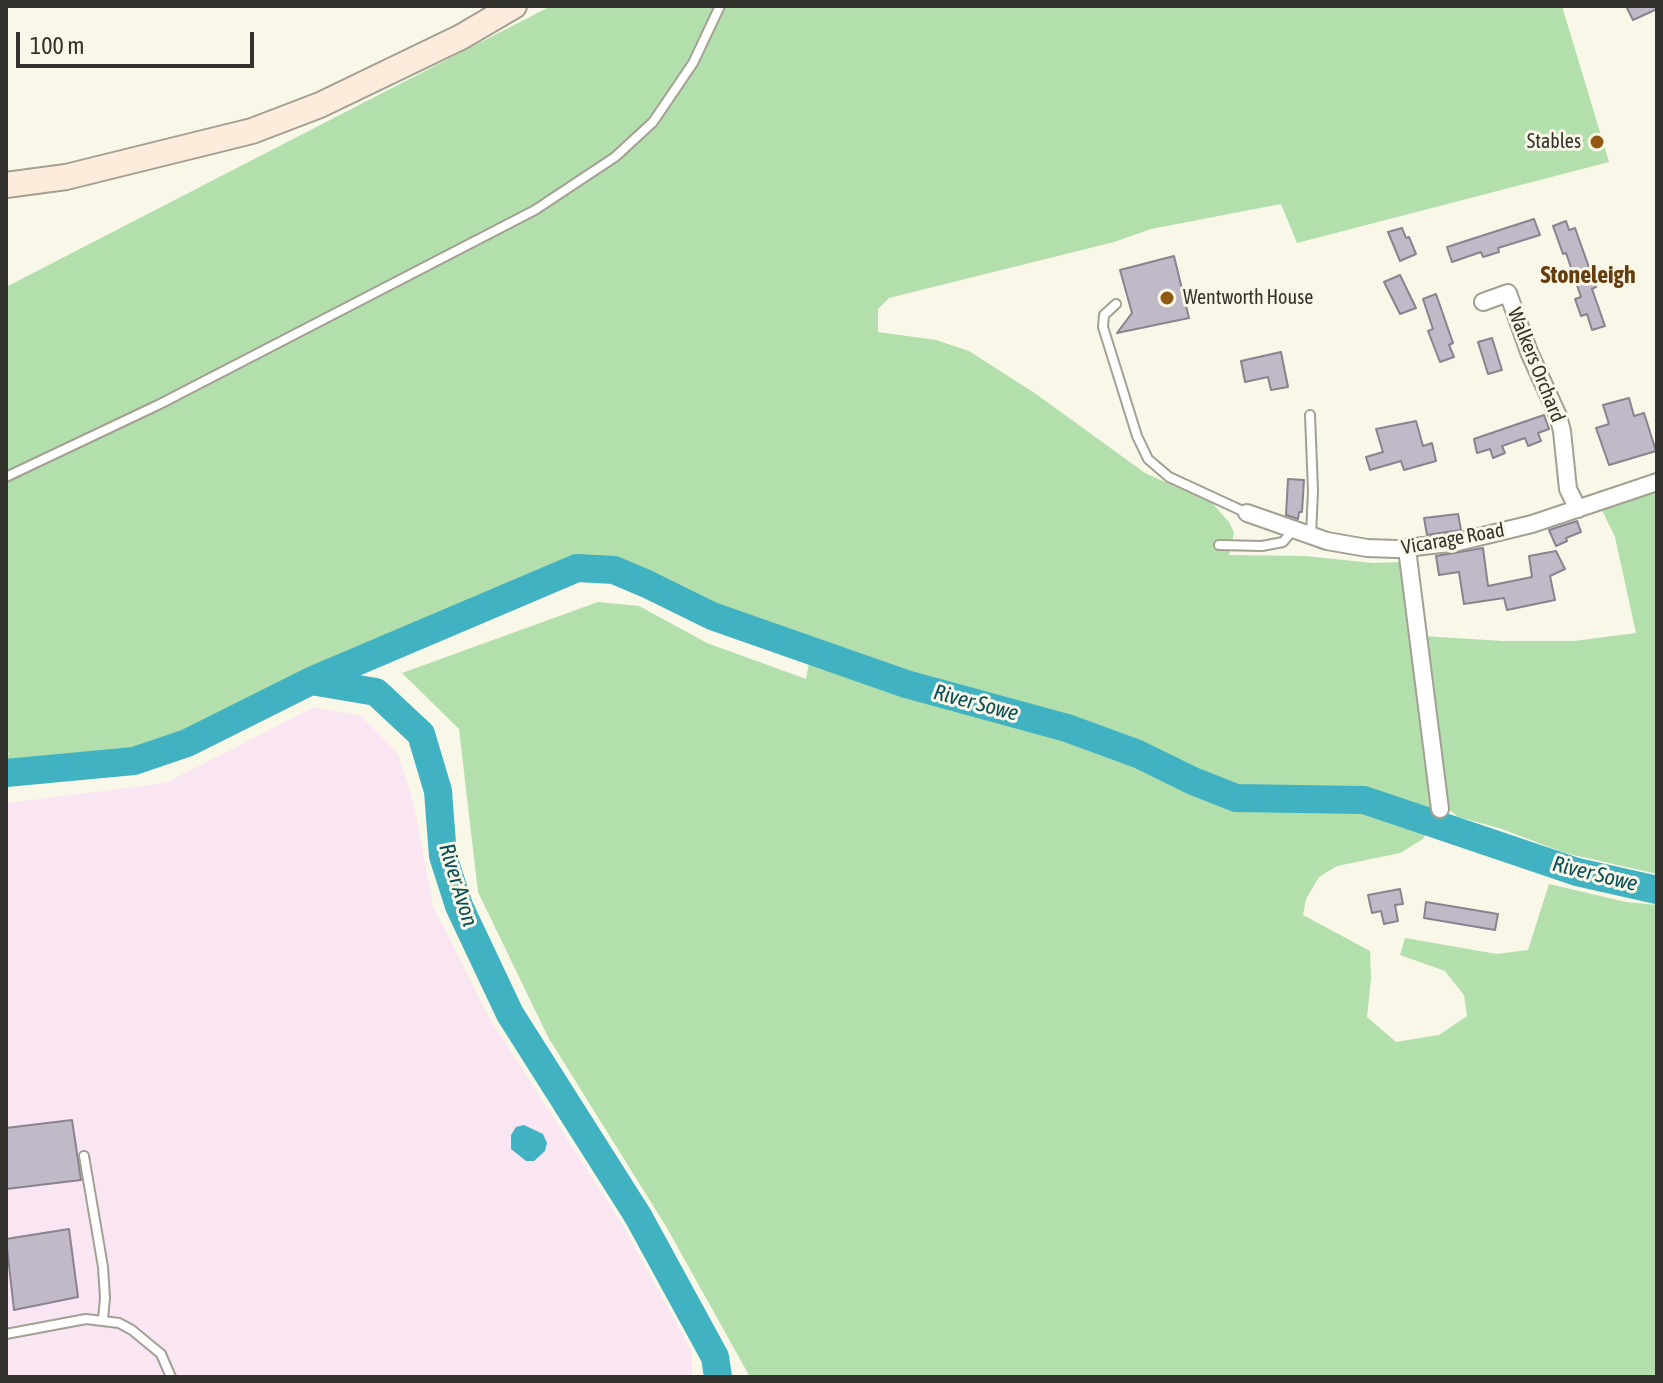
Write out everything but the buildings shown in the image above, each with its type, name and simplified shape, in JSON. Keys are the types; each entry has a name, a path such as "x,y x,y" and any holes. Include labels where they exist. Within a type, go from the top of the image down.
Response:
{"main road":[{"path":"6,185 66,177 252,131 320,105 461,37 514,6"}],"street":[{"name":"Walkers Orchard","path":"1483,302 1508,293 1529,352 1558,416 1568,489 1578,509"},
{"name":"Vicarage Road","path":"1247,513 1311,536 1351,546 1407,549 1458,542 1532,524 1657,482"},
{"path":"1407,549 1423,696 1440,809"}],"lane":[{"path":"6,477 160,404 535,210 615,157 653,122 693,63 720,6"},
{"path":"1116,304 1104,315 1103,327 1137,436 1148,459 1169,477 1247,513"},
{"path":"1310,415 1311,536"},
{"path":"1219,545 1262,546 1283,542 1293,530"},
{"path":"84,1156 103,1267 103,1319"},
{"path":"6,1334 86,1319 119,1323 149,1342 161,1354 171,1377"}],"shaded area":[{"path":"314,707 361,716 398,754 414,804 433,906 490,1019 622,1224 692,1352 692,1377 6,1377 6,803 166,783"}],"green space":[{"path":"551,6 1562,6 1609,162 1297,243 1281,204 1151,229 1114,242 889,298 878,309 878,332 936,340 969,351 1036,394 1145,473 1212,503 1229,522 1234,533 1229,555 1403,562 1437,814 1423,839 1400,853 1337,866 1319,877 1306,899 1303,915 1370,951 1367,1017 1396,1042 1439,1035 1467,1016 1464,995 1445,971 1400,955 1405,938 1497,954 1528,950 1549,884 1626,902 1657,905 1657,1377 750,1377 667,1228 548,1037 478,892 459,729 402,673 598,602 639,606 707,643 806,679 811,651 712,616 614,571 577,568 311,681 187,743 134,761 6,773 6,758 10,753 6,753 6,287"},
{"path":"1657,491 1657,874 1565,853 1499,828 1458,817 1446,807 1423,636 1574,641 1636,633 1615,537 1602,510"}],"water":[{"path":"524,1125 543,1134 547,1143 545,1151 534,1161 526,1161 511,1149 511,1135 516,1127"}],"waterway":[{"name":"River Sowe","path":"6,773 134,761 187,743 311,681 577,568 614,570 712,616 906,684 1067,728 1138,754 1236,798 1364,800 1577,872 1657,890"},
{"name":"River Avon","path":"311,681 376,692 421,734 438,791 443,856 459,906 510,1014 638,1216 715,1357 718,1377"}],"place":[{"name":"Stables","path":"1597,142"},
{"name":"Wentworth House","path":"1167,298"}],"district":[{"name":"Stoneleigh","path":"1588,275"}]}
